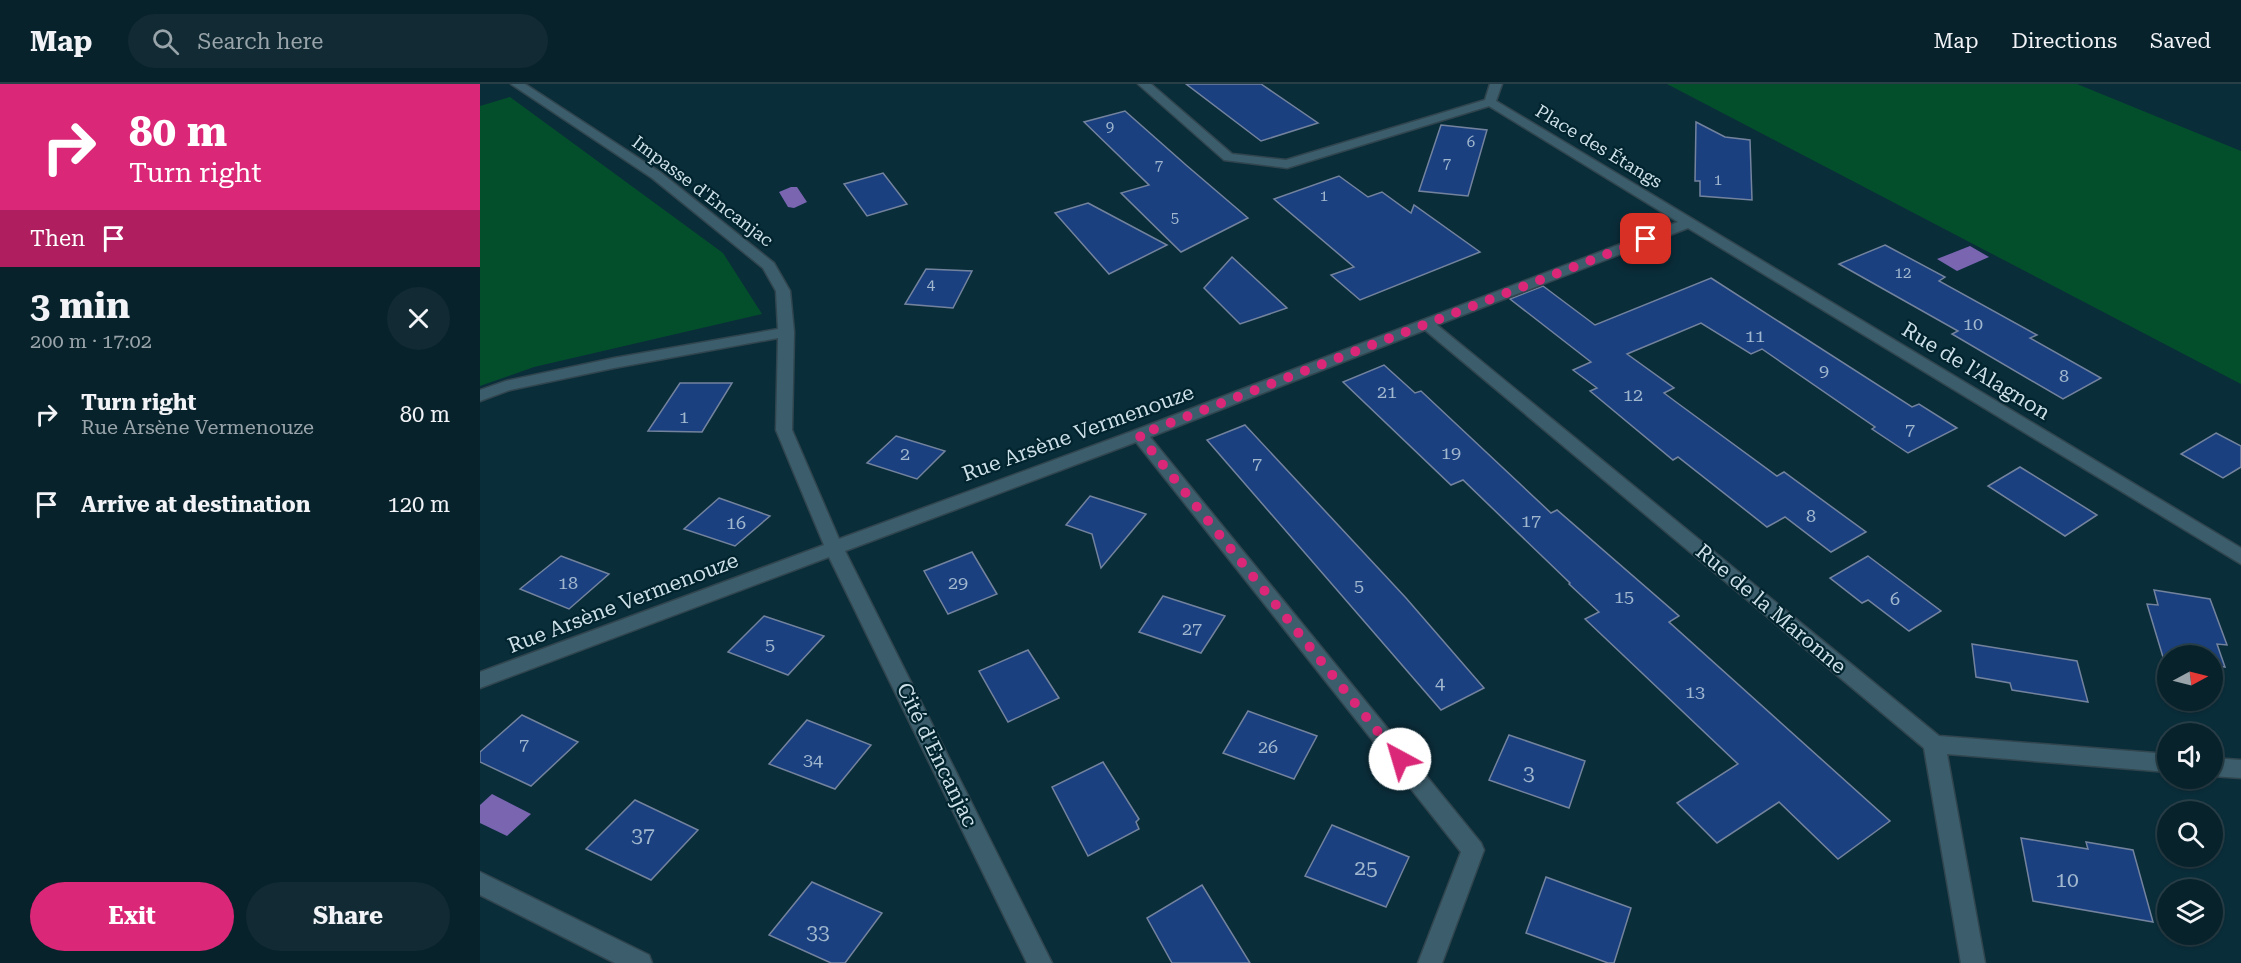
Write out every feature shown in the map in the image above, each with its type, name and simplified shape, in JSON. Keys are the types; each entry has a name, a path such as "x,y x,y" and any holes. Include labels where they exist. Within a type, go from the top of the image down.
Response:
{"street":[{"name":"Impasse d'Encanjac","path":"517,84 656,175 769,266 783,291 786,333 784,430 834,548"},
{"path":"1144,84 1228,157 1287,164 1490,102 1496,84"},
{"name":"Place des Étangs","path":"1490,102 1690,222"},
{"name":"Rue Arsène Vermenouze","path":"480,680 1139,435 1690,222"},
{"name":"Rue de l'Alagnon","path":"1690,222 2241,557"},
{"name":"Rue de la Maronne","path":"1427,324 1934,744"},
{"path":"480,396 506,386 614,363 786,333"},
{"path":"1139,435 1473,850 1430,963"},
{"name":"Cité d'Encanjac","path":"834,548 1040,963"},
{"path":"1973,963 1934,744 2157,762"},
{"path":"2223,768 2241,770"},
{"path":"480,883 640,963"}],"green space":[{"path":"1667,84 2077,84 2241,151 2241,384"},
{"path":"510,97 723,253 762,314 534,367 480,386 480,106"}],"shaded area":[{"path":"797,187 807,202 794,208 788,207 779,192"},
{"path":"1970,246 1989,257 1957,271 1937,259"},
{"path":"492,794 531,814 507,836 480,823 480,805"}],"building":[{"path":"1186,84 1261,84 1318,123 1261,141"},
{"path":"1125,111 1248,218 1181,252 1121,193 1149,185 1084,122"},
{"path":"1696,122 1725,137 1750,140 1752,200 1700,196 1700,181 1695,181"},
{"path":"1441,125 1487,130 1468,196 1419,191"},
{"path":"883,173 907,204 867,216 844,184"},
{"path":"1339,176 1368,197 1382,192 1411,213 1414,205 1480,252 1360,300 1331,275 1354,267 1274,199"},
{"path":"1088,203 1167,245 1109,274 1055,213"},
{"path":"1885,245 1945,277 1939,281 2037,335 2030,338 2101,378 2063,399 1952,334 1958,331 1839,264"},
{"path":"1232,257 1287,308 1240,324 1204,288"},
{"path":"926,269 972,271 953,308 905,304"},
{"path":"1711,278 1912,407 1919,404 1957,428 1908,453 1872,429 1875,427 1762,349 1751,354 1701,323 1627,354 1674,388 1664,393 1676,402 1777,476 1784,472 1866,532 1831,552 1785,517 1767,527 1678,457 1673,460 1590,391 1597,388 1573,370 1591,362 1510,299 1543,286 1595,325"},
{"path":"1384,365 1415,393 1421,391 1551,513 1557,510 1679,616 1669,622 1890,821 1838,859 1779,802 1717,843 1677,803 1738,764 1585,619 1599,612 1570,583 1463,480 1451,485 1343,382"},
{"path":"680,383 732,383 702,432 648,431"},
{"path":"1245,425 1406,598 1484,688 1441,710 1207,440"},
{"path":"2216,433 2241,446 2241,467 2223,478 2181,454"},
{"path":"896,436 945,451 917,479 867,463"},
{"path":"2020,467 2097,515 2065,536 1988,486"},
{"path":"1090,496 1146,514 1101,568 1092,534 1066,525"},
{"path":"719,498 770,516 735,546 684,529"},
{"path":"972,552 997,594 948,614 924,571"},
{"path":"561,556 609,574 569,609 520,589"},
{"path":"1868,556 1941,611 1909,631 1868,600 1862,603 1830,578"},
{"path":"2154,590 2210,599 2227,645 2159,645 2147,604 2158,605"},
{"path":"1163,596 1225,616 1201,653 1139,632"},
{"path":"764,616 824,636 788,675 728,652"},
{"path":"1972,644 2077,661 2088,702 2012,690 2010,683 1976,677"},
{"path":"1028,650 1059,698 1008,722 979,671"},
{"path":"1248,711 1317,736 1294,779 1223,753"},
{"path":"522,715 578,742 531,786 480,762 480,752"},
{"path":"807,720 871,745 835,789 769,764"},
{"path":"1509,735 1585,761 1569,808 1489,780"},
{"path":"1103,762 1139,819 1136,822 1139,829 1088,856 1052,787"},
{"path":"635,800 698,830 651,880 586,849"},
{"path":"1332,825 1409,857 1386,907 1305,876"},
{"path":"2021,838 2088,849 2086,842 2133,850 2153,922 2033,901"},
{"path":"1546,877 1631,908 1614,963 1608,963 1526,933"},
{"path":"812,882 882,913 845,963 831,963 769,935"},
{"path":"1202,885 1250,963 1172,963 1147,918"}],"route":[{"path":"1400,759 1139,435 1646,239"}]}
